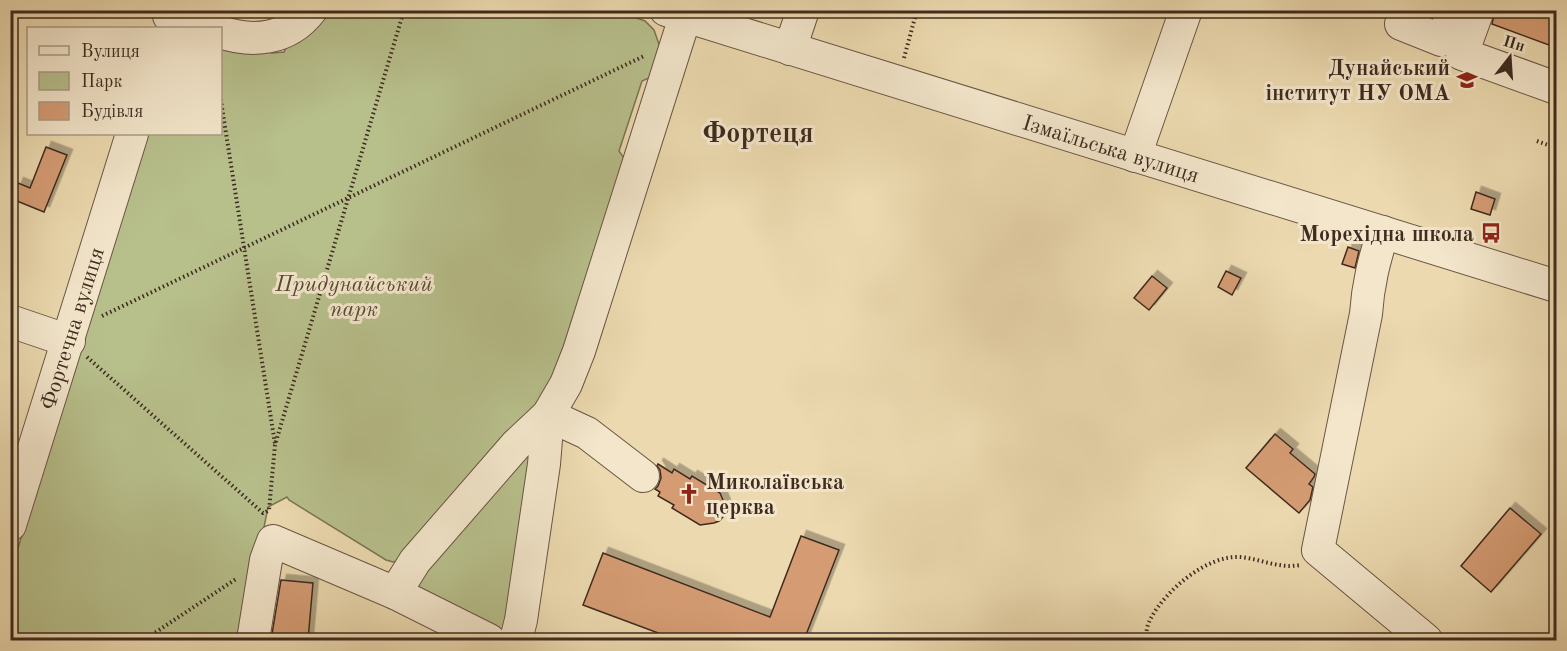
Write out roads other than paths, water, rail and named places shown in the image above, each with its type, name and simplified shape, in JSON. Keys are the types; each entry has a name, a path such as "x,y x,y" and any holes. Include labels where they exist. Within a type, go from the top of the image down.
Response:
{"street":[{"path":"222,33 248,38 274,36 298,23 311,10"},
{"path":"790,49 802,10"},
{"path":"1135,156 1186,10"},
{"path":"1401,24 1441,39 1455,10"},
{"path":"1478,10 1462,54 1557,88"},
{"path":"395,593 415,561 516,445 548,415 566,384 579,351 675,14"},
{"name":"Ізмаїльська вулиця","path":"675,14 1556,283"},
{"path":"168,18 205,27"},
{"name":"Фортечна вулиця","path":"10,525 132,135"},
{"path":"1383,232 1372,269 1366,314 1318,550 1426,640"},
{"path":"10,321 69,341"},
{"path":"548,415 586,433 643,476"},
{"path":"516,640 544,464 548,415"},
{"path":"253,640 268,538 395,593 489,640"}],"place":[{"name":"Дунайський інститут НУ ОМА","path":"1467,80"},
{"name":"Морехідна школа","path":"1491,233"},
{"name":"Миколаївська церква","path":"689,494"}],"district":[{"name":"Фортеця","path":"758,132"}],"park label":[{"name":"Придунайський парк","path":"354,296"}]}
